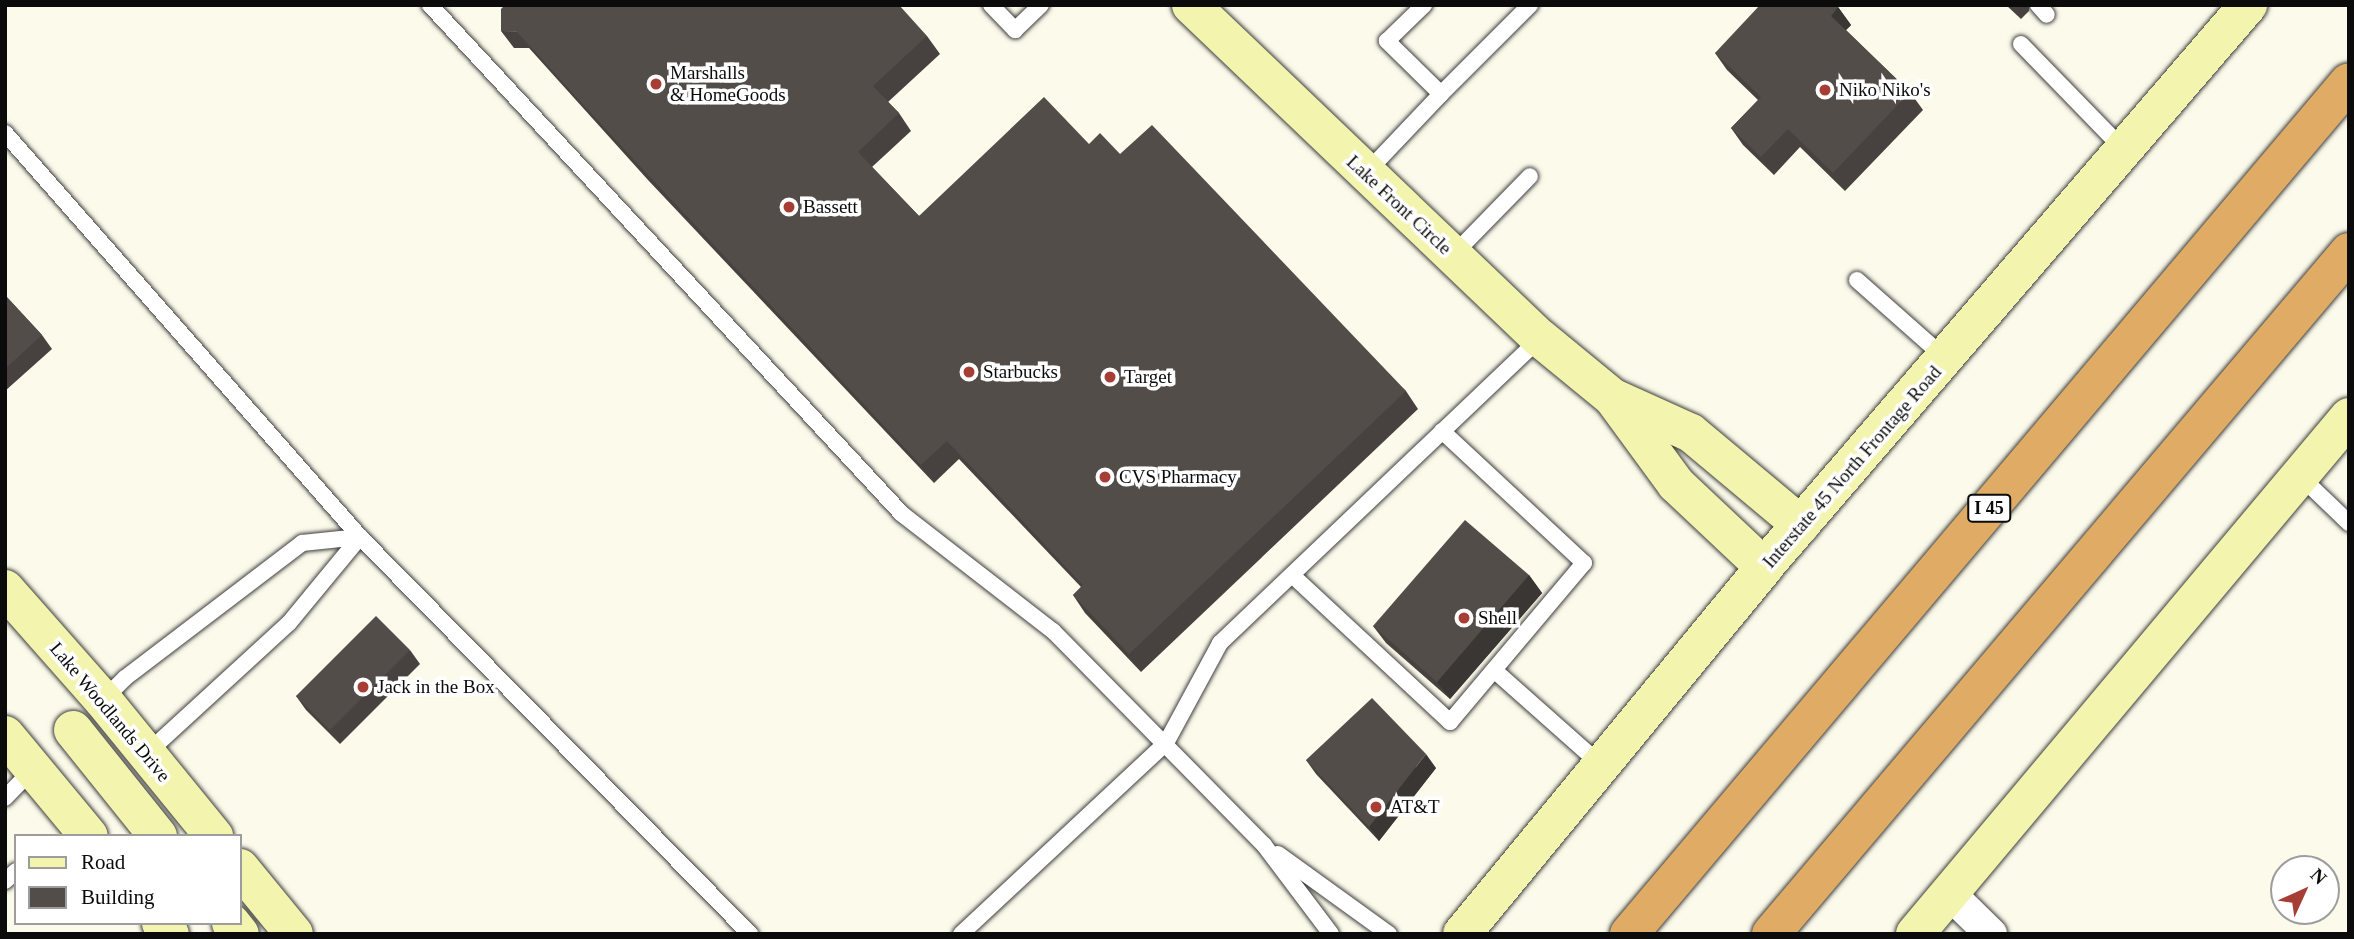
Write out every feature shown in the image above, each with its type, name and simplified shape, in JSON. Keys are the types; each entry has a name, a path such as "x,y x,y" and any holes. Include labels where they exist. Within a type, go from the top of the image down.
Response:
{"highway":[{"name":"I 45","path":"1629,934 2349,82"},
{"path":"1771,934 2349,252"}],"main road":[{"name":"Lake Front Circle","path":"1191,5 1540,338 1613,398 1675,484 1764,567"},
{"name":"Interstate 45 North Frontage Road","path":"1462,934 1764,567 1947,359 2248,5"},
{"name":"Lake Front Circle","path":"1613,398 1692,433 1801,525"},
{"path":"1924,930 1949,893 2349,417"},
{"name":"Lake Woodlands Drive","path":"5,589 103,700 212,834"},
{"path":"34,768 103,700"},
{"path":"73,730 156,834"},
{"path":"5,735 34,768 76,827 114,783 146,754"},
{"path":"242,869 294,934"}],"street":[{"path":"1949,893 1991,934"}],"lane":[{"path":"430,5 902,514 1054,631 1264,845 1331,934"},
{"path":"991,5 1015,30 1041,5"},
{"path":"1424,5 1387,41 1441,94"},
{"path":"1366,173 1530,5"},
{"path":"2021,44 2124,150"},
{"path":"5,133 360,537 750,934"},
{"path":"1452,255 1530,176"},
{"path":"1857,279 1947,359"},
{"path":"961,934 1166,743 1220,643 1540,338"},
{"path":"1292,575 1450,722 1584,563 1442,431"},
{"path":"2300,475 2349,523"},
{"path":"103,700 125,678 302,543 360,537"},
{"path":"146,754 289,623 360,537"},
{"path":"1494,670 1600,764"},
{"path":"5,798 34,768"},
{"path":"1264,845 1389,934"}],"building":[{"name":"Target","path":"505,5 899,5 927,36 873,86 899,113 858,152 919,216 1044,97 1089,144 1100,133 1120,154 1152,125 1406,391 1129,654 1073,595 1083,585 947,441 921,465 516,31 501,31 501,9"},
{"name":"Niko Niko's","path":"1760,5 1836,5 1838,7 1831,16 1910,92 1833,173 1788,129 1761,157 1731,128 1761,97 1715,53"},
{"path":"5,295 42,335 5,369"},
{"name":"Shell","path":"1465,520 1529,575 1437,682 1373,626"},
{"name":"Jack in the Box","path":"376,616 410,650 330,730 296,696"},
{"name":"AT&T","path":"1372,698 1426,754 1369,827 1306,760"}],"place":[{"name":"Marshalls & HomeGoods","path":"656,84"},
{"name":"Niko Niko's","path":"1825,90"},
{"name":"Bassett","path":"789,207"},
{"name":"Starbucks","path":"969,372"},
{"name":"Target","path":"1110,377"},
{"name":"CVS Pharmacy","path":"1105,477"},
{"name":"Shell","path":"1464,618"},
{"name":"Jack in the Box","path":"363,687"},
{"name":"AT&T","path":"1376,807"}]}
